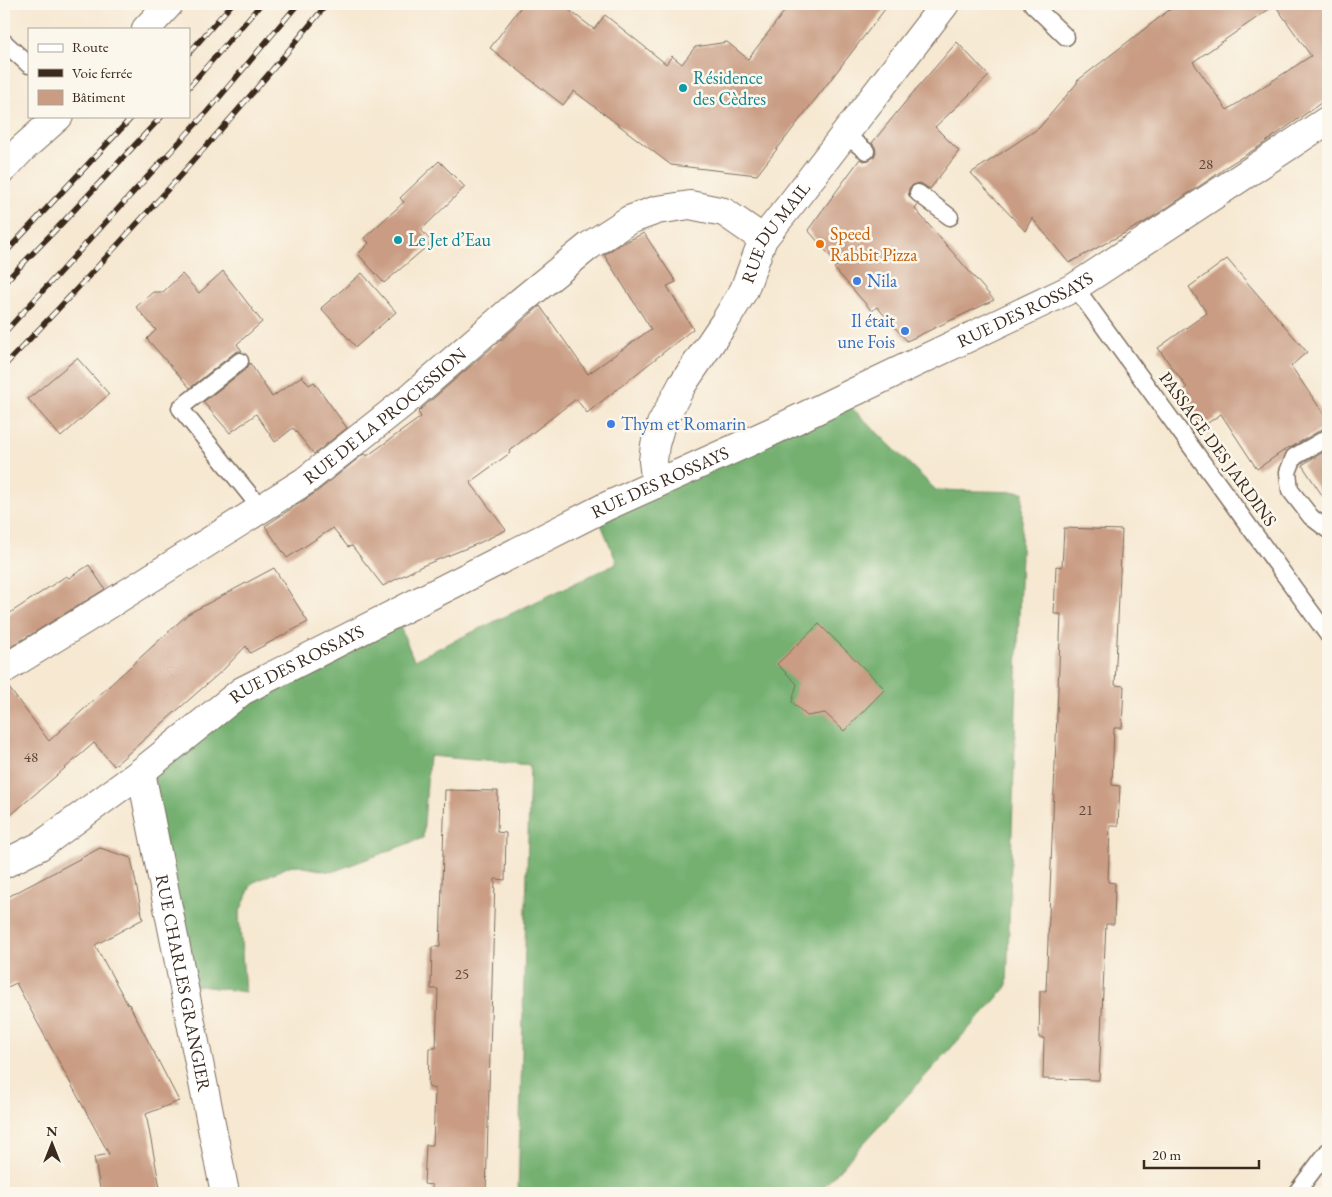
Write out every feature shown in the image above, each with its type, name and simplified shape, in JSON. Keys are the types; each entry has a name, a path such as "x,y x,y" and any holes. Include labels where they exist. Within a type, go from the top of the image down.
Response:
{"street":[{"path":"147,28 169,4"},
{"name":"RUE DU MAIL","path":"656,484 655,445 661,424 682,385 744,290 763,239 844,134 934,8"},
{"path":"4,168 57,118"},
{"name":"RUE DES ROSSAYS","path":"4,864 40,846 141,772 242,691 606,507 769,433 1075,287 1328,120"},
{"name":"RUE DE LA PROCESSION","path":"4,669 305,481 412,396 520,302 589,246 629,220 657,210 690,205 724,212 763,239"},
{"name":"RUE CHARLES GRANGIER","path":"141,772 225,1193"}],"lane":[{"path":"1032,4 1066,37"},
{"path":"4,42 28,64"},
{"path":"844,134 866,152"},
{"path":"918,193 950,217"},
{"name":"PASSAGE DES JARDINS","path":"1075,287 1328,635"},
{"path":"240,361 180,408 262,508"},
{"path":"1327,438 1294,457 1288,472 1290,490 1311,517 1328,530"},
{"path":"1296,1193 1328,1150"}],"green space":[{"path":"848,404 936,490 1023,492 1007,987 818,1193 518,1193 530,765 429,756 423,838 332,872 292,865 252,883 239,914 245,992 193,985 148,783 244,697 397,619 414,660 617,563 599,519"}],"building":[{"name":"Résidence des Cèdres","path":"523,4 561,4 594,29 605,15 666,64 672,56 682,64 695,47 727,42 748,59 790,4 889,4 757,175 671,165 574,91 563,105 490,48"},
{"path":"1177,4 1328,4 1328,98 1260,146 1145,222 1069,263 1032,218 1025,231 971,173 1039,128 1077,81","holes":["1275,5 1311,56 1227,110 1193,62"]},
{"path":"957,42 989,76 935,127 959,151 930,189 920,183 910,187 908,191 909,196 918,205 915,209 994,300 907,341 877,307 872,311 834,268 838,265 808,230 860,159 864,161 874,157 876,152 872,143"},
{"path":"439,161 465,187 421,230 432,242 384,283 358,254 369,243 364,238 404,202 400,198"},
{"path":"644,233 676,282 667,286 693,329 587,413 576,399 509,451 510,453 470,482 506,530 422,566 383,586 352,546 348,547 333,528 287,558 265,526 315,493 365,453 367,456 421,417 418,412 421,409 540,306 588,374 651,329 604,255 619,245"},
{"path":"1227,259 1307,352 1291,366 1328,420 1328,428 1322,429 1289,447 1257,469 1221,414 1199,429 1175,395 1187,388 1158,348 1207,313 1189,287"},
{"path":"223,271 262,322 237,344 242,351 234,353 190,388 147,339 156,330 136,307 153,292 163,292 182,274 199,293"},
{"path":"362,273 396,312 356,347 321,308"},
{"path":"77,358 109,394 61,437 28,399"},
{"path":"250,363 272,397 302,376 309,385 314,382 347,428 314,454 293,428 275,442 256,414 230,433 203,402 246,369"},
{"path":"1328,449 1328,504 1302,465"},
{"path":"1064,528 1122,530 1115,685 1124,686 1122,728 1114,728 1112,785 1120,786 1118,826 1110,826 1108,882 1115,883 1114,924 1106,924 1099,1080 1043,1079 1044,1038 1039,1038 1040,991 1046,991 1061,614 1054,614 1056,566 1062,567"},
{"path":"89,565 105,589 4,651 4,617 66,576 69,578"},
{"path":"274,568 308,622 250,653 246,646 224,669 114,766 94,743 4,821 4,685 6,684 49,741 188,614"},
{"path":"819,624 885,689 844,731 825,713 807,716 792,702 797,684 777,664"},
{"path":"445,790 498,791 497,832 506,833 505,880 495,879 486,1193 432,1193 432,1185 424,1184 426,1145 433,1145 435,1089 428,1087 429,1048 436,1048 438,989 431,989 432,947 440,947"},
{"path":"100,848 131,858 143,919 95,945 129,1004 179,1101 146,1114 161,1193 101,1193 94,1157 109,1154 16,983 4,989 4,899"}],"railway":[{"path":"190,52 232,4"},
{"path":"190,86 261,4"},
{"path":"4,333 207,112 298,4"},
{"path":"4,366 169,188 327,4"},
{"path":"4,254 131,118"},
{"path":"4,283 160,118"}],"place":[{"name":"Résidence des Cèdres","path":"683,88"},
{"name":"Le Jet d’Eau","path":"398,240"},
{"name":"Speed Rabbit Pizza","path":"820,244"},
{"name":"Nila","path":"857,281"},
{"name":"Il était une Fois","path":"905,331"},
{"name":"Thym et Romarin","path":"611,424"}]}
